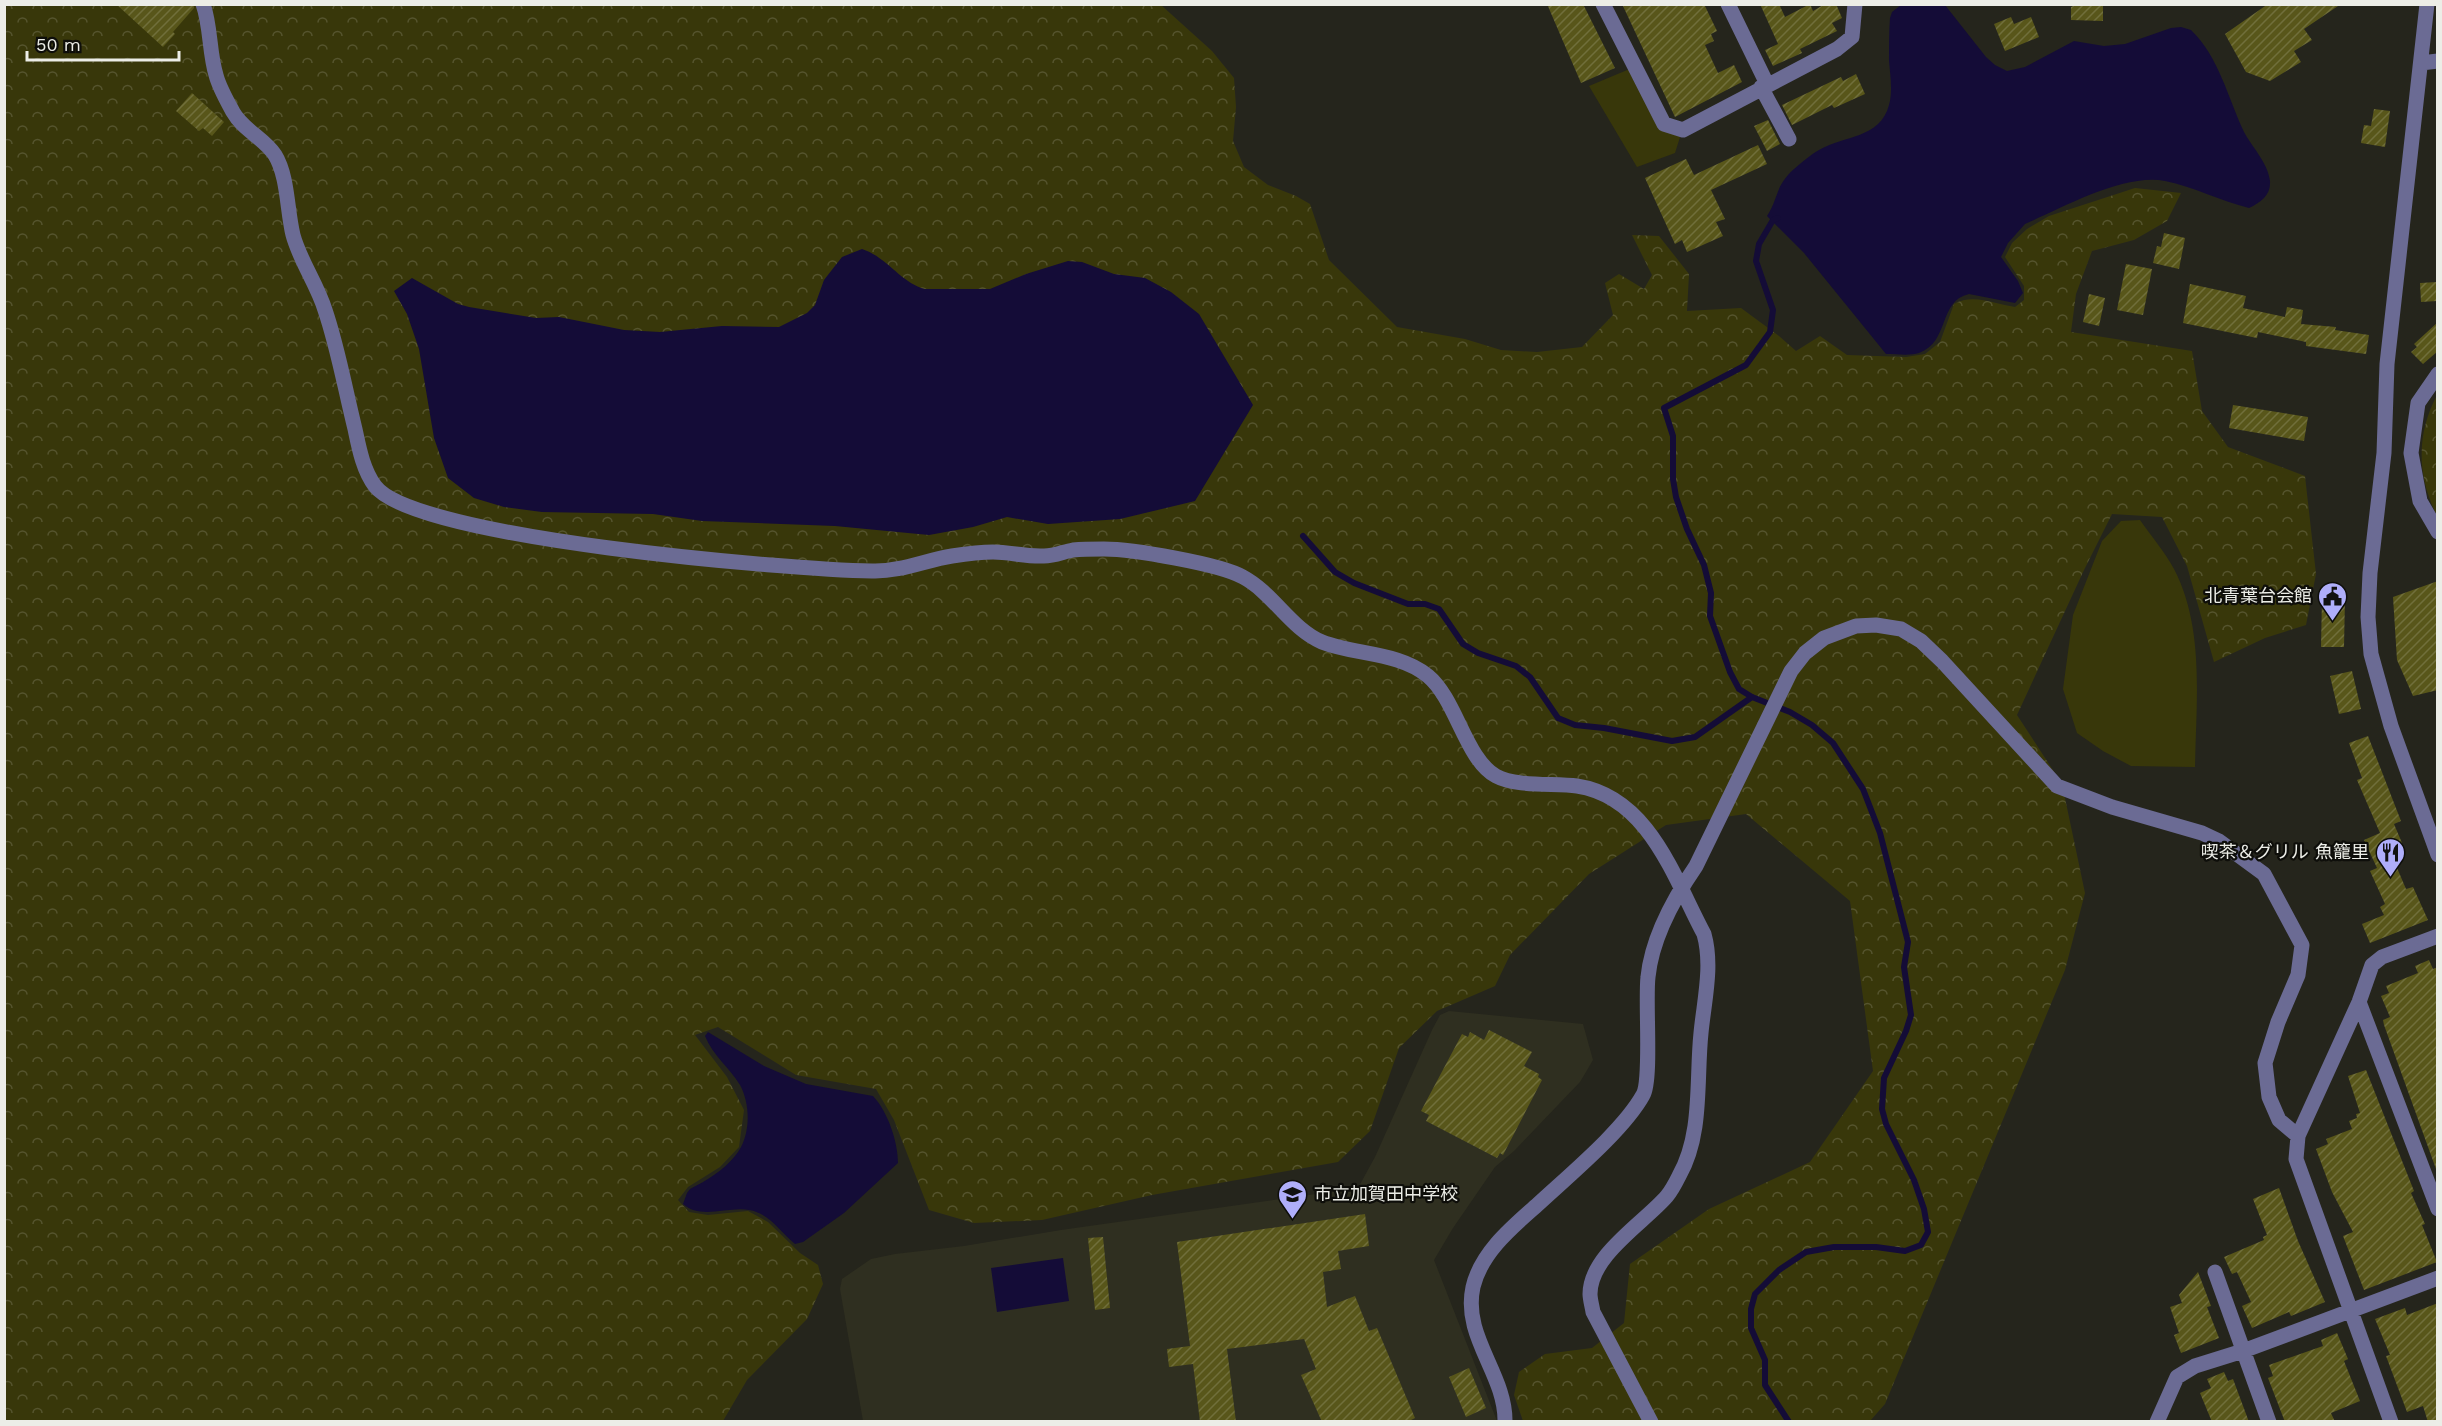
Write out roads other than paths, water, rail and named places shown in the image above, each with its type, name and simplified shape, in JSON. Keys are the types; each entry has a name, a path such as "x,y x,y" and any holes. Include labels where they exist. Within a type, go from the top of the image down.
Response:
{"street":[{"path":"203,4 207,15 216,76 234,115 275,155 284,184 294,238 325,307 363,462 376,489 397,502 420,511 498,531 586,545 766,563 878,572 949,556 981,553 1049,557 1077,549 1110,549 1224,570 1245,578 1311,636 1325,643 1382,656 1425,673 1444,696 1482,764 1496,776 1531,783 1555,783 1589,788 1608,796 1623,806 1644,826 1658,845 1704,934 1707,954 1700,1035 1700,1078 1690,1149 1681,1174 1668,1195 1619,1241 1598,1267 1590,1292 1593,1312 1651,1422"},
{"path":"1603,4 1664,124 1683,130 1837,49 1852,38 1855,4"},
{"path":"1728,4 1789,139"},
{"path":"2427,4 2387,364 2384,453 2370,573 2368,617 2371,654 2391,726 2438,855"},
{"path":"2421,63 2438,62"},
{"path":"2438,374 2418,403 2411,453 2420,501 2438,532"},
{"path":"2384,453 2411,453"},
{"path":"1505,1422 1500,1391 1475,1332 1470,1305 1473,1285 1486,1256 1521,1219 1604,1141 1633,1111 1645,1092 1648,976 1656,943 1680,890 1696,866 1779,693 1805,652 1824,638 1856,626 1876,625 1901,629 1921,641 2057,786 2112,807 2202,833 2219,841 2264,874 2302,945 2298,975 2278,1022 2265,1063 2269,1097 2279,1120 2298,1136"},
{"path":"2391,1422 2296,1159 2298,1136 2359,1002 2372,965 2382,957 2438,936"},
{"path":"2359,1002 2438,1209"},
{"path":"2215,1272 2269,1422"},
{"path":"2157,1422 2177,1377 2195,1366 2243,1351 2438,1278"}],"waterway":[{"path":"1778,218 1773,220 1759,244 1756,261 1773,310 1770,332 1746,365 1664,408 1673,436 1673,479 1676,497 1687,529 1704,565 1711,593 1710,616 1730,672 1739,689 1752,697 1790,712 1812,725 1833,743 1863,789 1880,833 1908,942 1904,967 1911,1015 1884,1078 1882,1109 1886,1124 1914,1180 1924,1209 1928,1232 1921,1245 1905,1251 1876,1247 1834,1247 1806,1252 1779,1270 1755,1294 1751,1309 1751,1328 1765,1360 1765,1385 1789,1422"},
{"path":"1303,536 1335,572 1354,583 1408,604 1425,604 1439,609 1463,644 1478,653 1516,666 1530,677 1558,718 1575,725 1672,741 1695,737 1752,697"}],"place":[{"name":"北青葉台会館","path":"2333,622"},
{"name":"喫茶＆グリル 魚籠里","path":"2390,878"},
{"name":"市立加賀田中学校","path":"1293,1220"}]}
